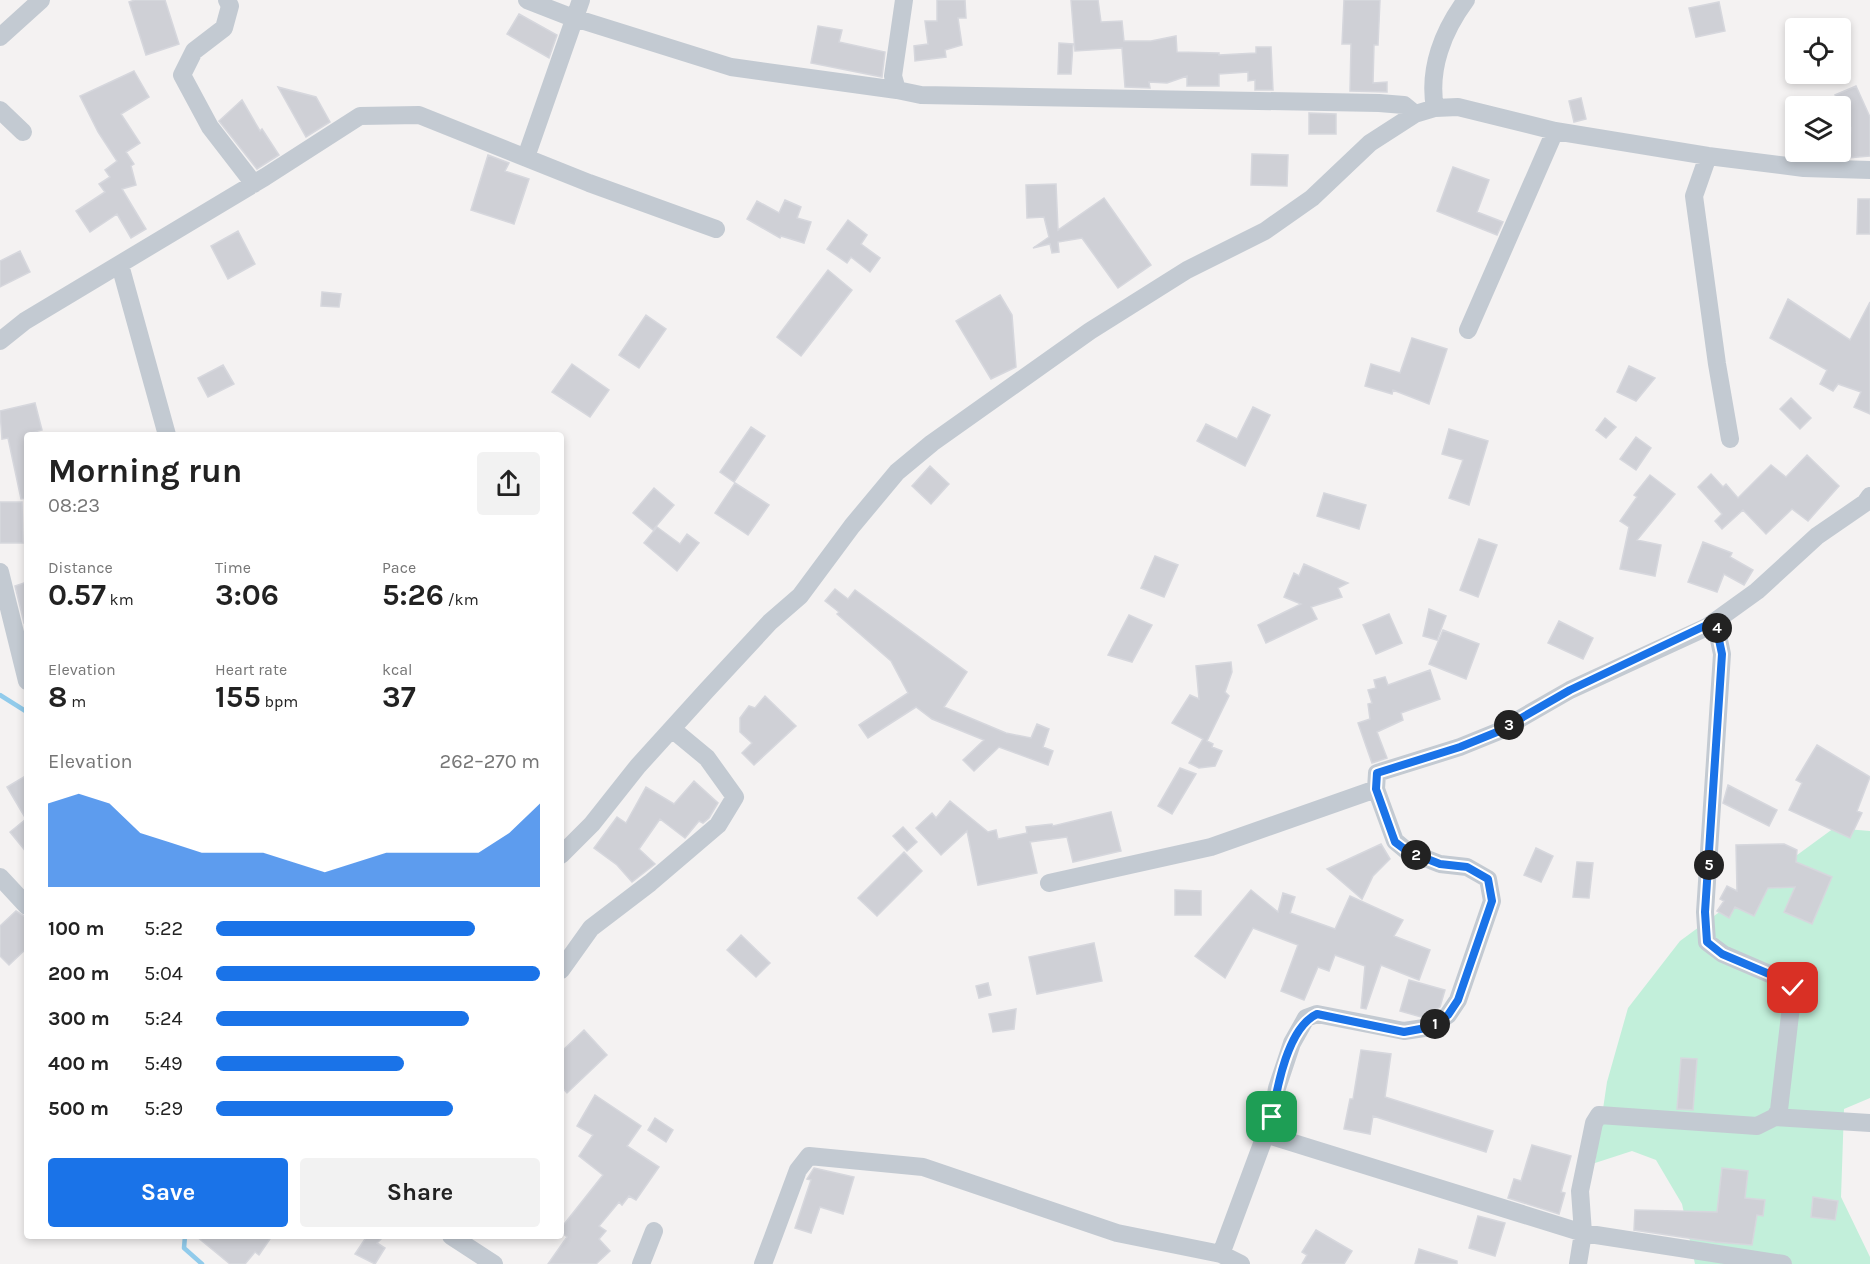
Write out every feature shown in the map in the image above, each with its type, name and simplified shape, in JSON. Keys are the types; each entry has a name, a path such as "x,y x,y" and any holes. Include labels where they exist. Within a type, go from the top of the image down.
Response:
{"street":[{"path":"0,38 41,0"},
{"path":"227,0 230,6 224,28 194,51 182,75 210,127 254,184"},
{"path":"527,0 575,18 731,67 921,95 1379,103 1404,105 1415,114"},
{"path":"526,158 581,0"},
{"path":"897,90 893,76 904,0"},
{"path":"1435,108 1432,94 1440,45 1452,19 1466,0"},
{"path":"564,852 592,824 638,766 770,622 800,596 852,526 897,472 1029,371 1187,270 1265,231 1312,198 1370,143 1415,114 1435,108 1458,107 1555,131 1708,156 1804,168 1870,170"},
{"path":"0,110 22,132"},
{"path":"0,341 26,321 254,184 360,116 419,115 526,158 716,229"},
{"path":"1468,330 1555,131"},
{"path":"1708,156 1694,196 1717,364 1730,439"},
{"path":"120,265 166,432"},
{"path":"1221,1254 1264,1134 1292,1043 1306,1018 1317,1014 1404,1032 1431,1027 1448,1015 1458,1000 1479,943 1492,901 1488,879 1467,867 1440,864 1395,842 1376,789 1377,773 1460,747 1497,732 1570,690 1715,621 1757,591 1816,536 1865,503 1870,496"},
{"path":"0,572 24,663"},
{"path":"1715,621 1722,654 1705,912 1707,942 1722,954 1788,982 1793,988 1784,1085 1775,1118"},
{"path":"564,966 591,928 650,883 718,825 735,796 707,758 672,729"},
{"path":"1049,883 1211,847 1376,789"},
{"path":"0,877 24,903"},
{"path":"1578,1264 1583,1233 1580,1191 1594,1123 1599,1115 1757,1126 1775,1118 1870,1123"},
{"path":"1264,1134 1583,1233 1783,1264"},
{"path":"763,1264 798,1170 809,1156 923,1167 1117,1233 1221,1254 1241,1264"},
{"path":"641,1264 654,1231"},
{"path":"456,1239 494,1264"}],"green space":[{"path":"1834,828 1870,831 1870,1098 1844,1109 1841,1197 1870,1257 1870,1264 1695,1264 1682,1204 1656,1160 1632,1151 1595,1163 1607,1082 1628,1008 1680,941"}],"building":[{"path":"165,0 179,44 146,55 129,2"},
{"path":"937,0 965,0 966,18 958,18 962,45 945,50 946,57 915,61 914,46 928,44 925,21 937,21"},
{"path":"1071,0 1098,0 1101,22 1122,21 1124,41 1151,41 1176,36 1177,52 1219,53 1219,55 1256,53 1256,47 1271,47 1273,90 1255,90 1255,80 1248,81 1248,72 1219,74 1219,86 1187,86 1187,76 1167,83 1149,82 1150,88 1125,87 1122,48 1075,51"},
{"path":"1344,0 1380,0 1378,45 1374,45 1373,83 1387,82 1387,92 1350,91 1351,44 1342,44"},
{"path":"1719,2 1725,31 1696,37 1689,8"},
{"path":"519,14 557,35 549,58 507,34"},
{"path":"818,26 842,30 839,42 885,52 882,77 811,63"},
{"path":"1059,43 1073,44 1071,74 1058,74"},
{"path":"134,71 149,97 121,114 140,143 126,152 134,164 131,166 136,185 122,189 146,229 131,238 117,214 90,232 76,211 105,192 99,184 110,177 105,170 117,161 98,132 80,96"},
{"path":"1856,86 1870,117 1870,156 1851,158 1851,96 1835,95"},
{"path":"278,87 316,97 330,122 306,137"},
{"path":"1581,98 1586,119 1574,122 1569,101"},
{"path":"242,100 260,131 262,129 279,155 257,169 219,121"},
{"path":"1309,113 1336,114 1336,134 1309,134"},
{"path":"1252,154 1288,155 1287,186 1251,185"},
{"path":"488,155 509,163 505,171 529,179 514,224 471,210"},
{"path":"1453,167 1489,180 1477,212 1503,222 1497,235 1437,211"},
{"path":"1056,184 1058,230 1104,198 1151,265 1118,288 1082,238 1058,242 1059,252 1052,253 1050,244 1033,248 1049,237 1044,217 1027,218 1026,185"},
{"path":"1858,199 1870,199 1870,234 1857,234"},
{"path":"785,200 801,207 797,218 811,222 804,243 781,236 780,238 747,219 757,201 779,213"},
{"path":"848,220 867,235 861,244 880,258 870,272 851,257 847,263 827,249"},
{"path":"238,231 255,264 228,279 211,246"},
{"path":"20,251 30,272 0,287 0,261"},
{"path":"828,270 852,290 801,356 777,337"},
{"path":"322,292 341,294 339,307 321,306"},
{"path":"1000,295 1012,315 1016,367 991,379 956,321"},
{"path":"1788,299 1850,340 1870,302 1870,414 1854,407 1861,392 1838,384 1833,391 1820,384 1827,370 1770,338"},
{"path":"646,315 666,329 639,368 619,355"},
{"path":"1412,338 1447,349 1429,404 1393,390 1392,394 1365,386 1371,364 1400,373"},
{"path":"572,364 609,390 590,417 552,392"},
{"path":"223,365 234,384 208,397 198,378"},
{"path":"1629,366 1655,378 1636,401 1617,392"},
{"path":"1791,398 1811,418 1800,429 1780,409"},
{"path":"35,403 42,430 24,432 24,498 21,499 8,438 2,439 0,411"},
{"path":"1253,407 1270,415 1245,466 1197,441 1206,424 1237,439"},
{"path":"1605,418 1616,427 1606,438 1596,430"},
{"path":"751,427 765,436 734,482 720,472"},
{"path":"1449,429 1488,441 1469,505 1449,498 1463,460 1442,454"},
{"path":"1636,437 1651,448 1636,470 1620,459"},
{"path":"1807,455 1839,486 1808,521 1792,509 1766,534 1743,510 1722,529 1715,521 1722,514 1698,487 1711,474 1723,487 1726,484 1738,498 1771,465 1786,477"},
{"path":"930,466 949,484 931,504 912,486"},
{"path":"1650,475 1675,494 1637,540 1661,545 1655,576 1620,569 1629,527 1620,521 1637,497 1634,495"},
{"path":"735,483 769,505 748,535 715,513"},
{"path":"654,488 674,505 653,530 633,513"},
{"path":"1324,493 1366,505 1359,529 1317,516"},
{"path":"0,502 22,502 23,543 0,543"},
{"path":"657,527 680,544 687,534 699,543 677,571 644,543"},
{"path":"1479,539 1497,545 1478,597 1460,590"},
{"path":"1703,542 1732,553 1730,557 1753,570 1744,585 1724,574 1717,592 1688,582"},
{"path":"1155,556 1178,565 1164,597 1141,588"},
{"path":"1304,564 1348,583 1338,588 1342,597 1311,607 1317,619 1266,643 1258,625 1301,604 1284,597 1294,573 1299,576"},
{"path":"24,583 24,623 15,586"},
{"path":"835,589 848,599 855,590 967,672 944,707 1006,733 1031,738 1037,724 1049,729 1043,747 1053,751 1048,765 999,747 974,771 963,760 984,740 932,719 916,707 868,738 859,725 908,693 891,661 825,601"},
{"path":"1429,609 1446,616 1437,640 1423,636"},
{"path":"1389,614 1402,643 1376,654 1363,625"},
{"path":"1129,615 1152,625 1132,662 1108,655"},
{"path":"1559,621 1593,638 1583,659 1548,643"},
{"path":"1443,630 1479,644 1466,679 1429,664"},
{"path":"1231,662 1232,672 1225,692 1229,696 1207,741 1213,744 1212,747 1222,751 1215,766 1199,768 1189,763 1203,739 1172,723 1190,695 1199,699 1196,666"},
{"path":"1430,670 1440,699 1401,713 1403,720 1377,732 1387,758 1372,763 1358,723 1370,719 1368,704 1372,703 1368,690 1376,688 1374,680 1385,677 1388,685"},
{"path":"765,696 796,726 754,765 742,753 752,743 740,732 740,718 749,706 755,708"},
{"path":"1817,745 1870,777 1857,811 1862,813 1850,838 1789,810 1802,783 1796,780"},
{"path":"1180,768 1196,774 1172,814 1158,806"},
{"path":"24,777 24,816 7,787"},
{"path":"694,781 718,803 709,818 703,823 699,821 685,838 660,819 639,849 655,864 632,882 617,865 594,848 617,817 626,823 646,787 674,804"},
{"path":"1728,785 1777,810 1769,826 1723,803"},
{"path":"950,801 988,832 996,830 998,839 1027,833 1026,827 1052,824 1053,826 1111,812 1121,851 1073,862 1067,837 1030,842 1037,873 978,885 967,831 941,855 916,828 932,813 936,818"},
{"path":"24,821 24,849 10,832"},
{"path":"903,827 917,842 907,851 893,836"},
{"path":"1381,844 1390,859 1373,876 1362,899 1327,869"},
{"path":"1784,844 1797,850 1796,862 1832,877 1812,924 1784,912 1795,887 1768,888 1754,916 1735,907 1729,918 1717,911 1724,901 1720,899 1727,886 1737,891 1736,845"},
{"path":"1536,848 1553,856 1541,882 1524,875"},
{"path":"904,852 922,871 877,916 858,898"},
{"path":"1577,862 1593,863 1589,898 1573,897"},
{"path":"1175,890 1201,891 1201,915 1175,915"},
{"path":"1251,890 1278,912 1283,893 1295,897 1290,913 1335,929 1350,896 1403,920 1394,936 1430,950 1419,980 1381,965 1366,1009 1361,1008 1365,966 1335,955 1329,971 1318,967 1304,1000 1281,991 1298,945 1253,928 1225,978 1195,956"},
{"path":"16,911 24,916 24,951 9,965 0,956 0,926"},
{"path":"741,935 770,963 756,977 727,950"},
{"path":"1094,943 1102,981 1037,994 1029,957"},
{"path":"1409,980 1445,990 1440,1007 1421,1017 1400,1011"},
{"path":"988,983 991,995 979,998 976,986"},
{"path":"1016,1009 1014,1029 993,1032 989,1014"},
{"path":"584,1030 607,1055 567,1093 564,1090 564,1049"},
{"path":"1361,1050 1391,1054 1385,1097 1493,1131 1486,1152 1373,1116 1370,1134 1344,1129 1350,1099 1353,1099"},
{"path":"1681,1058 1697,1059 1693,1110 1677,1109"},
{"path":"595,1095 641,1126 627,1146 659,1167 636,1200 629,1196 622,1205 619,1202 599,1226 606,1231 599,1239 610,1251 596,1264 548,1264 567,1237 564,1234 564,1224 603,1175 579,1156 593,1135 577,1126"},
{"path":"655,1118 673,1130 666,1142 648,1130"},
{"path":"1532,1145 1571,1156 1561,1192 1565,1193 1559,1214 1508,1198 1514,1179 1521,1181"},
{"path":"814,1168 854,1177 843,1214 820,1207 811,1233 795,1228 811,1180 807,1179"},
{"path":"1722,1168 1748,1171 1745,1198 1765,1200 1763,1216 1757,1215 1752,1245 1634,1230 1635,1210 1717,1212"},
{"path":"1813,1197 1838,1201 1835,1220 1811,1217"},
{"path":"1478,1216 1505,1223 1495,1256 1469,1248"},
{"path":"1316,1230 1352,1251 1344,1264 1302,1264 1307,1255 1302,1252"},
{"path":"200,1239 270,1239 259,1255 255,1252 245,1264 230,1264"},
{"path":"365,1239 381,1239 377,1243 385,1248 375,1264 355,1254"},
{"path":"1419,1249 1457,1261 1457,1264 1415,1264"}],"waterway":[{"path":"0,695 24,710"},
{"path":"185,1239 184,1248 202,1264"}],"route":[{"path":"1272,1117 1277,1088 1292,1043 1306,1018 1317,1014 1404,1032 1431,1027 1448,1015 1458,1000 1492,901 1488,879 1467,867 1440,864 1407,851 1395,842 1376,789 1377,773 1460,747 1497,732 1570,690 1707,627 1715,621 1722,654 1705,912 1707,942 1722,954 1788,982 1793,988"}]}
